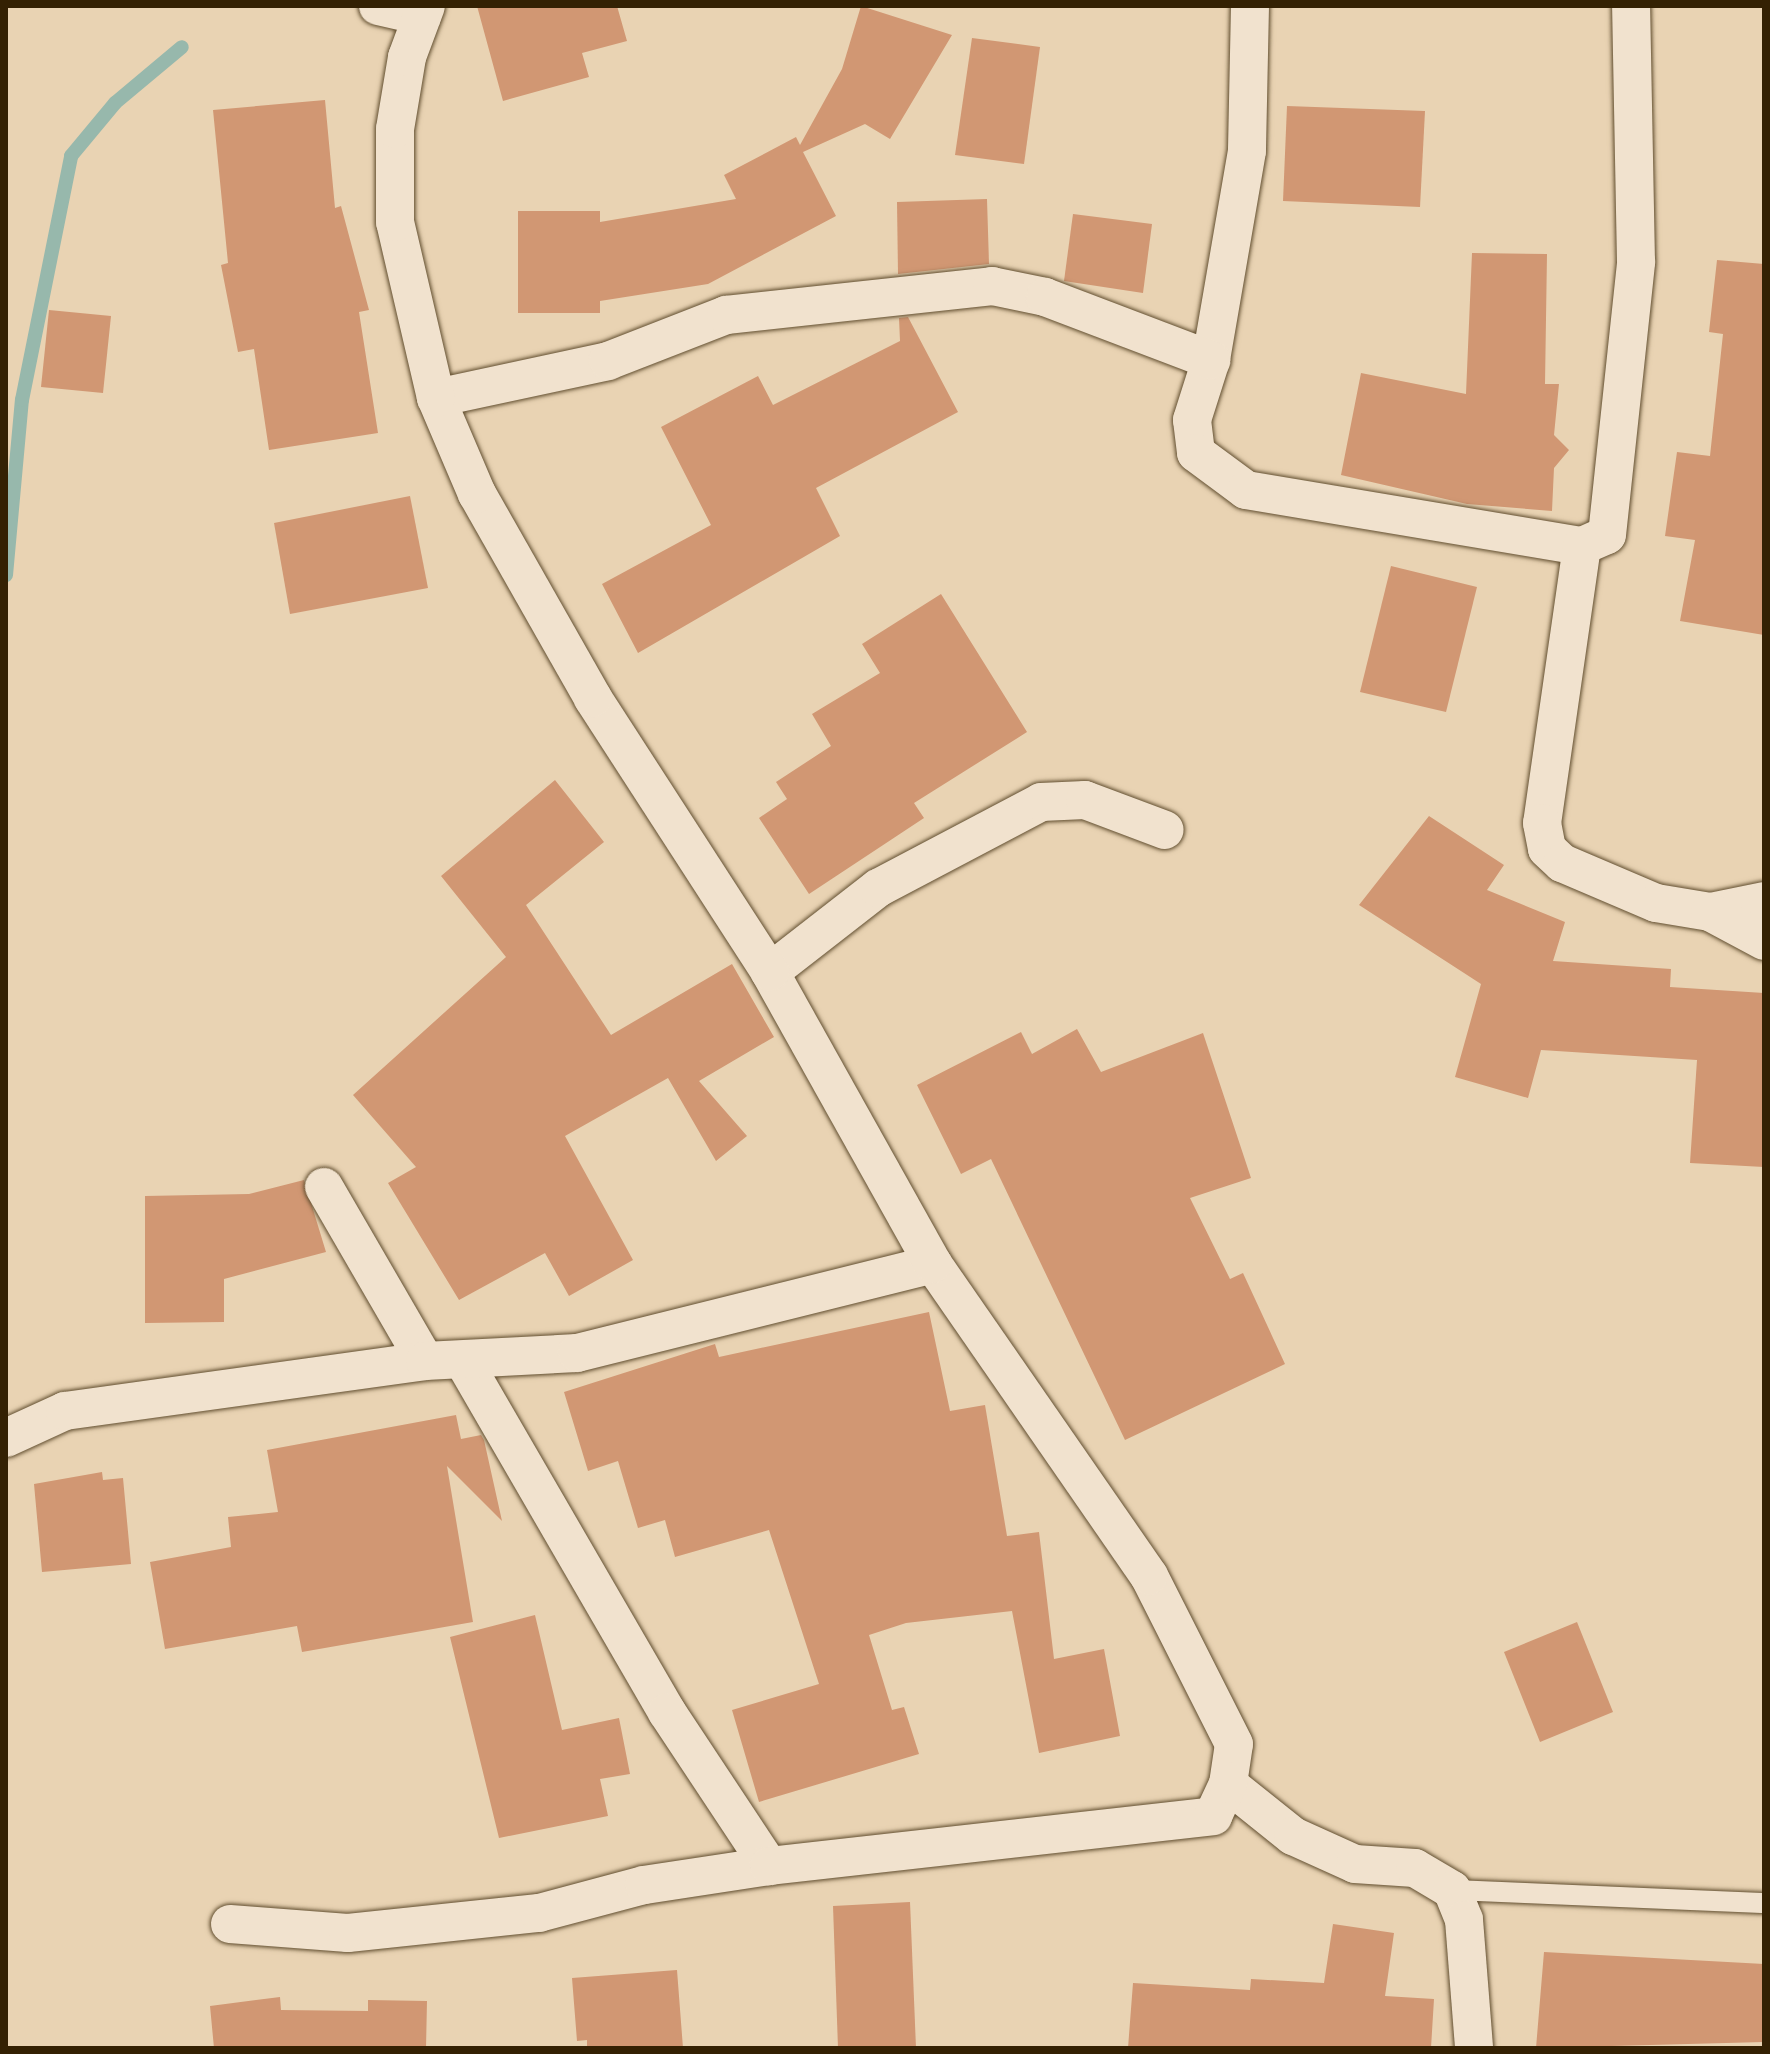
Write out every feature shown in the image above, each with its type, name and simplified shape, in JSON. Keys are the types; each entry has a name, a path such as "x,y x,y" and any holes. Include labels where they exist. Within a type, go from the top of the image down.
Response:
{"street":[{"path":"230,1924 348,1933 539,1913 644,1885 769,1866 1213,1816 1228,1784 1234,1744 1149,1576 933,1264 770,972 593,698 477,494 436,398 395,222 395,129 424,11 378,6"},
{"path":"1250,6 1247,151 1211,360 1192,420 1196,453 1246,490 1582,546 1607,535 1636,262 1631,6"},
{"path":"436,398 608,361 726,315 992,286 1045,297 1211,360"},
{"path":"1582,546 1542,823 1547,849 1562,863 1656,903 1710,912 1764,941"},
{"path":"770,972 878,888 1041,802 1085,800 1165,830"},
{"path":"1710,912 1764,901"},
{"path":"324,1187 425,1361"},
{"path":"6,1438 65,1411 425,1361 464,1362 577,1353 933,1264"},
{"path":"464,1362 667,1712 769,1866"},
{"path":"1228,1784 1293,1836 1355,1864 1415,1868 1452,1890 1464,1920 1474,2048"}],"lane":[{"path":"1452,1890 1764,1903"}],"building":[{"path":"477,6 617,6 627,41 582,53 589,77 503,101"},
{"path":"861,6 952,35 890,139 865,124 803,152 836,216 708,284 600,301 600,313 518,313 518,211 600,211 600,222 736,199 724,175 796,137 800,145 842,69"},
{"path":"972,38 1040,47 1024,164 955,155"},
{"path":"325,100 335,208 341,206 369,310 359,312 378,433 269,450 254,349 238,352 221,265 228,263 213,110"},
{"path":"1287,106 1425,111 1420,207 1283,201"},
{"path":"987,199 989,264 898,274 897,202"},
{"path":"1073,214 1152,224 1143,293 1064,281"},
{"path":"1472,253 1547,254 1545,384 1559,384 1554,435 1569,450 1554,468 1552,511 1467,504 1341,475 1361,373 1466,394"},
{"path":"1717,260 1764,264 1764,635 1680,621 1695,540 1665,536 1677,452 1710,456 1723,334 1709,332"},
{"path":"49,310 111,316 103,393 41,387"},
{"path":"908,317 958,412 816,488 840,536 638,653 602,584 711,525 661,427 758,376 773,405 900,341 899,318"},
{"path":"410,496 428,588 290,614 274,523"},
{"path":"1391,566 1477,587 1446,712 1360,692"},
{"path":"941,594 1027,732 914,803 924,818 809,894 759,818 787,799 776,782 831,746 812,714 880,673 862,644"},
{"path":"555,780 604,842 526,905 611,1035 732,964 774,1037 699,1081 747,1136 716,1161 668,1078 565,1136 633,1260 569,1296 545,1253 459,1300 388,1183 416,1167 353,1095 506,957 441,876"},
{"path":"1429,816 1504,865 1487,890 1565,922 1553,961 1671,969 1670,987 1764,993 1764,1167 1690,1163 1697,1060 1541,1050 1528,1098 1455,1077 1481,984 1359,905"},
{"path":"1077,1029 1101,1072 1203,1033 1251,1178 1190,1198 1230,1279 1243,1273 1285,1364 1125,1440 991,1159 961,1174 917,1085 1021,1032 1032,1054"},
{"path":"304,1180 326,1252 224,1279 224,1322 145,1323 145,1196 249,1194"},
{"path":"929,1312 950,1411 985,1405 1007,1536 1039,1532 1054,1659 1104,1649 1120,1736 1039,1753 1012,1611 906,1623 869,1635 892,1710 904,1707 919,1754 759,1802 732,1710 819,1684 769,1530 675,1557 665,1520 638,1528 618,1461 588,1471 564,1392 715,1344 719,1357"},
{"path":"456,1415 461,1439 481,1435 484,1440 502,1521 447,1466 473,1622 302,1652 297,1626 165,1649 150,1562 231,1547 228,1517 278,1512 267,1450"},
{"path":"102,1472 103,1480 123,1478 131,1564 42,1572 34,1484"},
{"path":"535,1615 562,1730 619,1718 630,1774 600,1779 608,1816 499,1838 450,1637"},
{"path":"1577,1622 1613,1712 1540,1742 1504,1652"},
{"path":"910,1902 916,2048 838,2048 833,1906"},
{"path":"1333,1924 1394,1933 1385,1996 1434,1999 1431,2048 1128,2048 1133,1983 1250,1990 1251,1979 1324,1983"},
{"path":"1544,1952 1764,1964 1764,2042 1536,2048"},
{"path":"677,1970 683,2048 587,2048 587,2040 577,2041 572,1978"},
{"path":"280,1997 281,2010 368,2011 368,2000 427,2001 426,2048 214,2048 210,2006"}],"waterway":[{"path":"6,575 22,400 71,156 115,103 182,47"}]}
